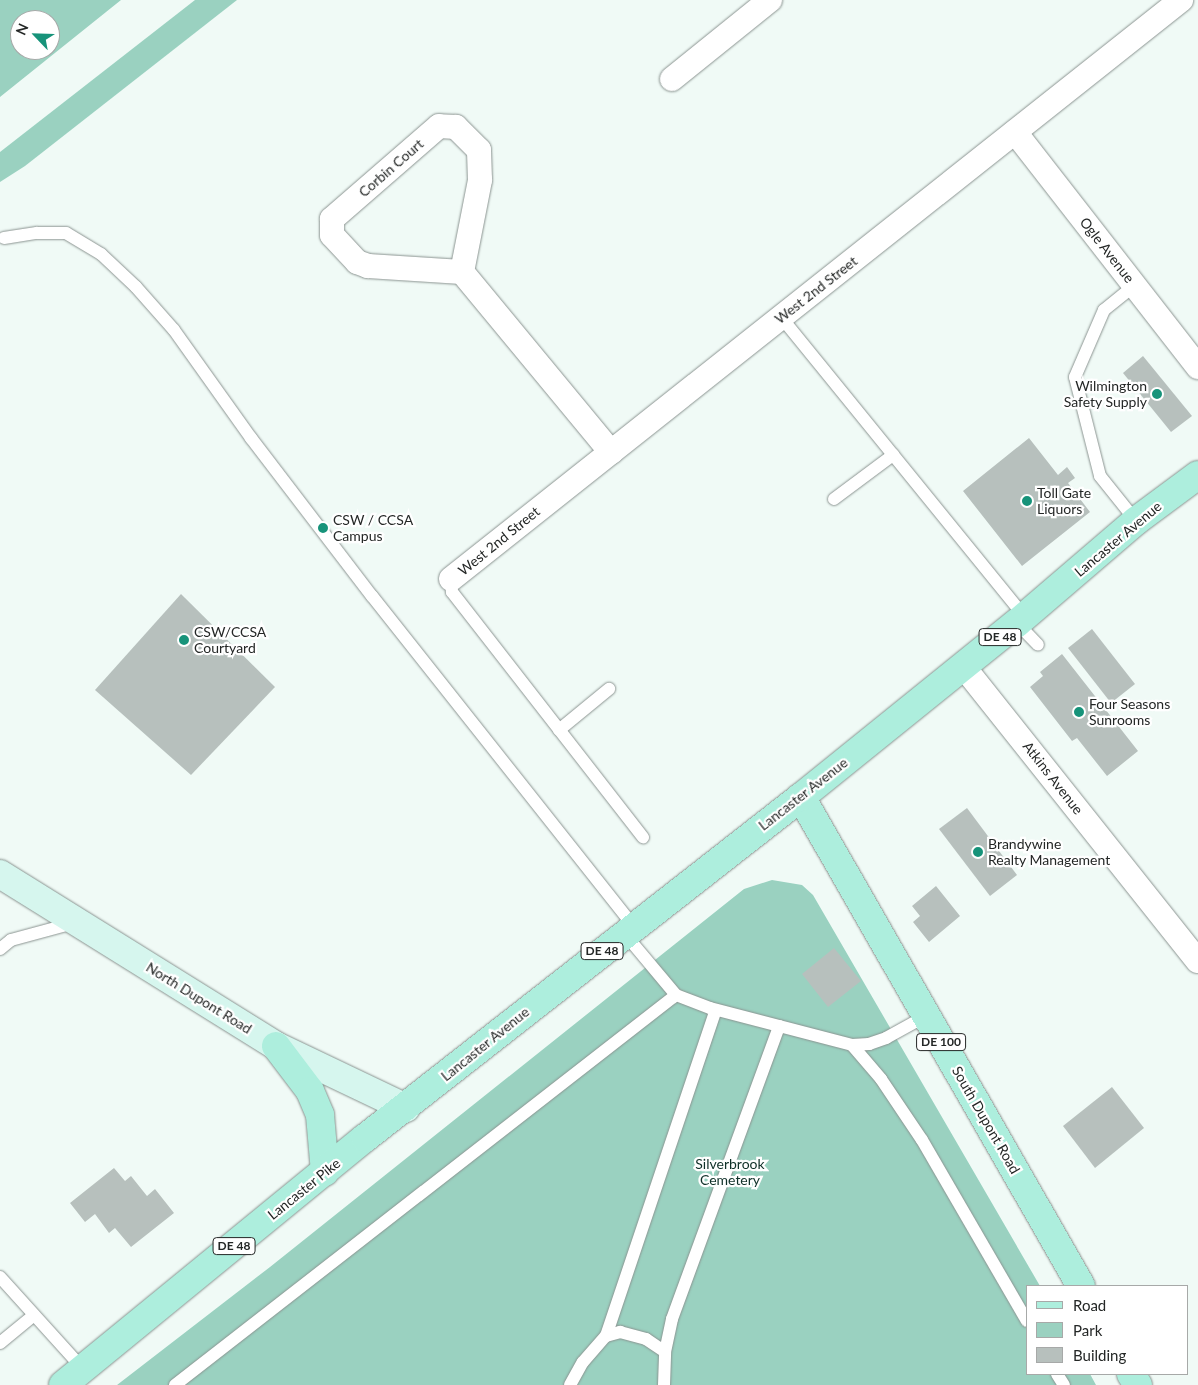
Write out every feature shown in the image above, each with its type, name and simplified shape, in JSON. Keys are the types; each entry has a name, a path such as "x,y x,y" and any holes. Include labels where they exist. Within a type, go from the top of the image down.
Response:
{"main road":[{"name":"Lancaster Avenue","path":"406,1108 629,929 800,797 1021,620 1136,521 1198,475"},
{"name":"South Dupont Road","path":"800,797 1080,1285"},
{"name":"North Dupont Road","path":"0,874 276,1046 406,1108"},
{"path":"276,1046 310,1091 320,1114 325,1172"},
{"name":"Lancaster Pike","path":"73,1377 406,1108"}],"street":[{"path":"672,79 770,0"},
{"name":"West 2nd Street","path":"451,579 1181,0"},
{"name":"Corbin Court","path":"440,126 456,128 479,150 480,180 462,272 368,266 358,262 332,235 332,219 440,126"},
{"name":"Ogle Avenue","path":"1015,132 1198,367"},
{"path":"462,272 611,452"},
{"name":"Atkins Avenue","path":"963,666 1198,961"}],"lane":[{"path":"4,238 37,233 66,233 101,254 136,287 174,330 251,438 372,596 576,851 676,995 716,1010 852,1044 869,1044 886,1038 926,1016"},
{"path":"1135,286 1104,310 1075,378 1100,476 1136,521"},
{"path":"781,317 893,455 1021,620 1038,645"},
{"path":"834,499 893,455"},
{"path":"451,579 452,592 643,837"},
{"path":"559,730 609,689"},
{"path":"0,950 12,940 78,922"},
{"path":"175,1385 676,995"},
{"path":"570,1385 583,1362 606,1336 716,1010"},
{"path":"664,1385 665,1352 672,1319 779,1026"},
{"path":"852,1044 881,1079 922,1140 1026,1319"},
{"path":"0,1277 34,1315 73,1377"},
{"path":"0,1342 34,1315"},
{"path":"606,1336 620,1332 646,1339 665,1352"}],"green space":[{"path":"0,0 121,0 60,49 60,10 10,10 10,60 46,60 0,97"},
{"path":"195,0 237,0 25,166 0,182 0,152"},
{"name":"Silverbrook Cemetery","path":"772,880 802,885 813,895 1039,1285 1026,1285 1026,1375 1091,1375 1096,1385 117,1385 270,1267 744,889"}],"building":[{"name":"Wilmington Safety Supply","path":"1143,356 1192,416 1171,432 1123,373"},
{"name":"Toll Gate Liquors","path":"1029,438 1058,475 1067,467 1075,478 1068,483 1090,512 1022,566 963,491"},
{"name":"CSW/CCSA Courtyard","path":"181,594 275,687 191,775 95,690"},
{"path":"1092,629 1135,684 1111,703 1068,648"},
{"name":"Four Seasons Sunrooms","path":"1062,654 1138,751 1107,776 1077,738 1072,741 1030,687 1043,676 1040,672"},
{"name":"Brandywine Realty Management","path":"967,808 1017,875 990,896 939,829"},
{"path":"936,886 960,916 929,942 913,922 920,916 912,906"},
{"path":"834,948 861,981 828,1007 802,974"},
{"path":"1112,1087 1144,1128 1095,1168 1063,1126"},
{"path":"114,1168 125,1181 131,1176 147,1196 155,1189 174,1213 131,1247 115,1228 109,1233 95,1214 85,1222 70,1203"}],"place":[{"name":"Wilmington Safety Supply","path":"1157,394"},
{"name":"Toll Gate Liquors","path":"1027,501"},
{"name":"CSW / CCSA Campus","path":"323,528"},
{"name":"CSW/CCSA Courtyard","path":"184,640"},
{"name":"Four Seasons Sunrooms","path":"1079,712"},
{"name":"Brandywine Realty Management","path":"978,852"}]}
